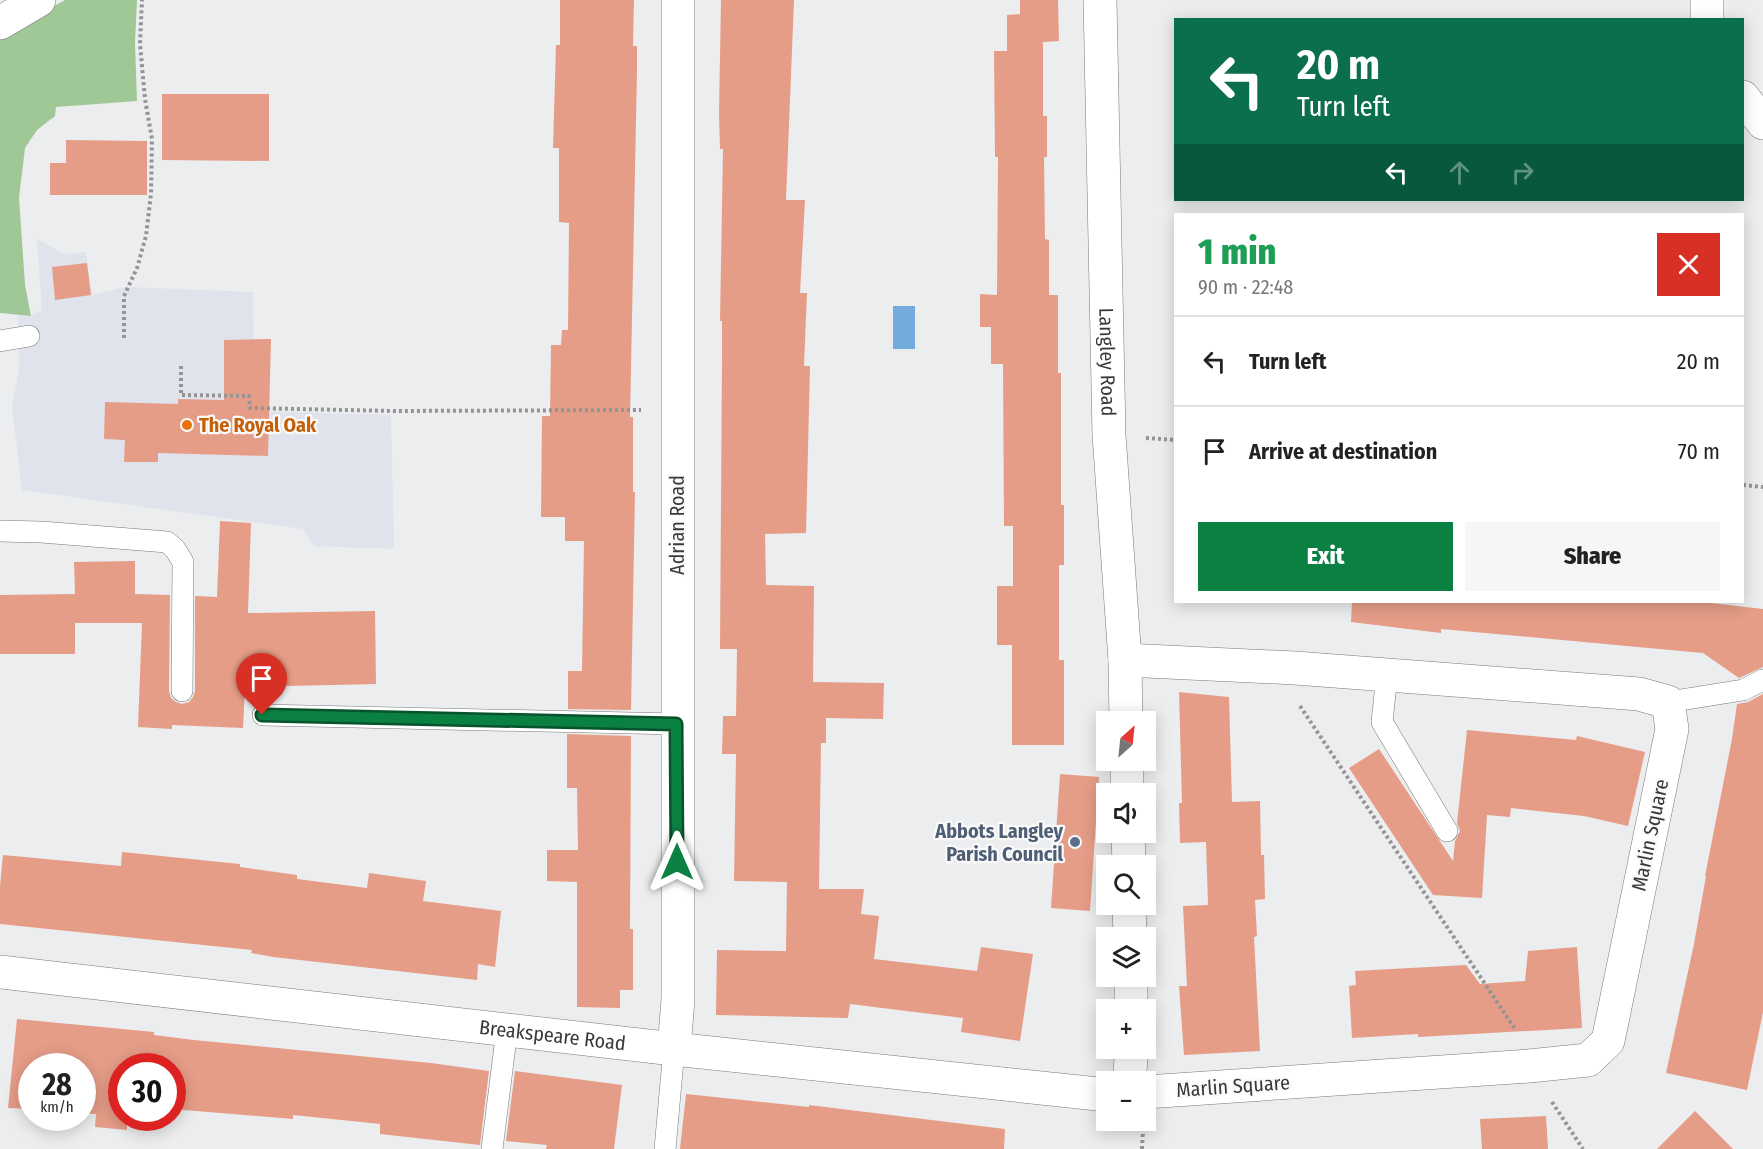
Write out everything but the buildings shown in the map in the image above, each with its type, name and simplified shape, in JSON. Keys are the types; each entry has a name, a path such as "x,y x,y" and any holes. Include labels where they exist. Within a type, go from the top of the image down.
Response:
{"street":[{"name":"Adrian Road","path":"674,1049 678,999 676,724 678,0"},
{"name":"Langley Road","path":"1101,0 1109,435 1125,660 1126,711"},
{"path":"1707,0 1707,18"},
{"path":"1744,98 1763,123"},
{"path":"1125,660 1295,668 1639,694 1668,702"},
{"name":"Marlin Square","path":"1156,1091 1588,1060 1608,1041 1672,729 1668,702"},
{"name":"Breakspeare Road","path":"0,972 674,1049 1096,1093"}],"lane":[{"path":"0,340 29,336"},
{"path":"0,531 159,540 167,542 175,549 183,562 182,691"},
{"path":"1387,675 1382,722 1447,831"},
{"path":"1668,702 1743,690 1763,680"},
{"path":"262,715 676,724"},
{"path":"492,1149 507,1030"},
{"path":"665,1149 674,1049"}],"path":[{"path":"124,339 124,296 137,268 146,236 151,194 152,139 145,99 140,44 142,0"},
{"path":"181,366 181,395 249,396 250,408 393,411 678,410"},
{"path":"1744,484 1763,487"},
{"path":"1295,668 1293,695 1520,1036 1529,1066 1583,1149"},
{"path":"1142,1149 1143,1131"}],"shaded area":[{"path":"37,239 65,254 86,252 92,295 126,287 253,292 254,387 257,411 391,415 394,549 314,546 303,529 22,490 12,407 19,368 18,315 31,316 42,310"}],"green space":[{"path":"65,0 137,0 135,43 137,101 56,107 55,116 37,130 25,148 19,198 25,285 31,316 0,313 0,37"}],"water":[{"path":"893,306 915,306 915,349 893,349"}],"place":[{"name":"The Royal Oak","path":"187,425"},
{"name":"Abbots Langley Parish Council","path":"1075,842"}],"route":[{"path":"262,715 676,724 677,862"}]}
